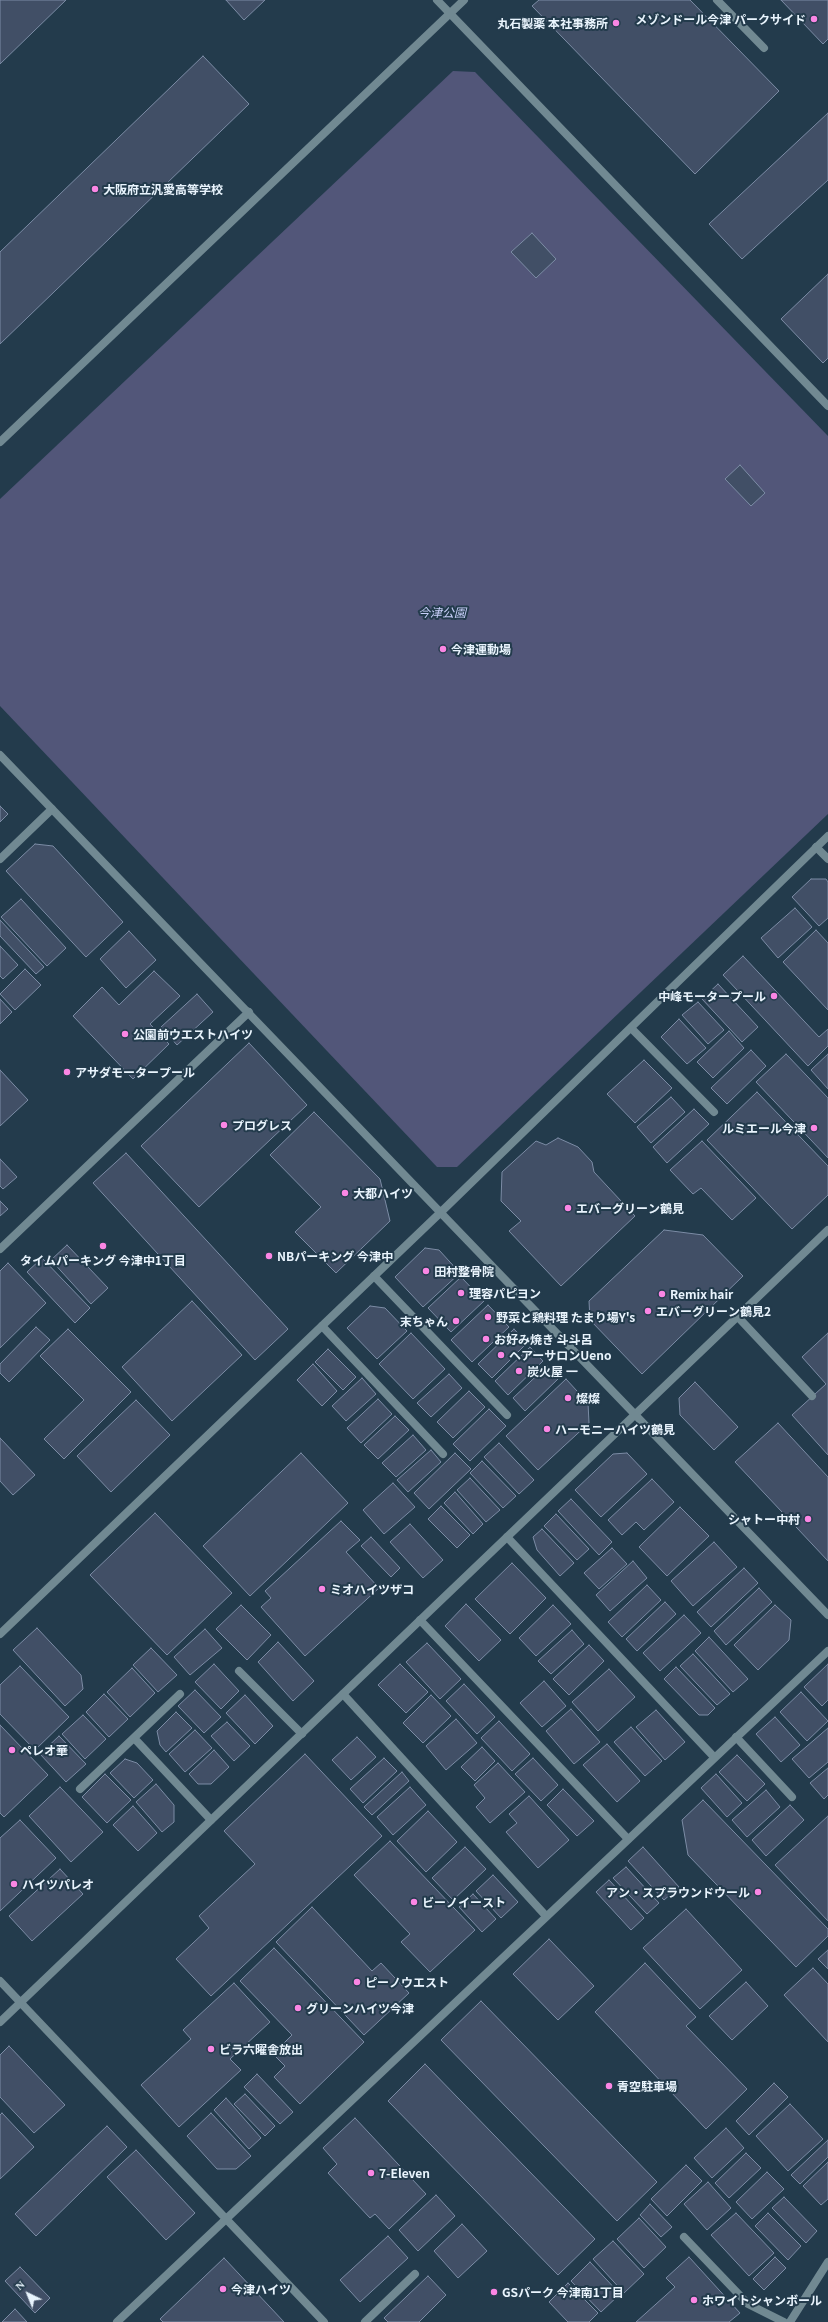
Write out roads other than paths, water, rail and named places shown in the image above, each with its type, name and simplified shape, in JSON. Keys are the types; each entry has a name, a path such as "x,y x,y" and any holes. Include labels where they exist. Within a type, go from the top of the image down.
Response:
{"street":[{"path":"437,0 828,406"},
{"path":"0,442 464,0"},
{"path":"717,0 764,48"},
{"path":"0,755 828,1615"},
{"path":"0,859 52,809"},
{"path":"0,1634 441,1212 828,836"},
{"path":"816,847 828,859"},
{"path":"0,1249 249,1012"},
{"path":"631,1028 714,1112"},
{"path":"0,2022 828,1230"},
{"path":"374,1276 507,1415"},
{"path":"738,1316 812,1396"},
{"path":"322,1326 443,1454"},
{"path":"507,1537 714,1757"},
{"path":"420,1620 628,1839"},
{"path":"117,2322 828,1651"},
{"path":"239,1671 302,1734"},
{"path":"80,1789 180,1694"},
{"path":"343,1694 546,1916"},
{"path":"736,1737 792,1797"},
{"path":"134,1738 212,1820"},
{"path":"0,1980 324,2322"},
{"path":"684,2237 748,2304 784,2322"},
{"path":"790,2322 828,2262"},
{"path":"365,2322 415,2274"}],"place":[{"name":"メゾンドール今津 パークサイド","path":"814,19"},
{"name":"丸石製薬 本社事務所","path":"616,23"},
{"name":"大阪府立汎愛高等学校","path":"95,189"},
{"name":"今津運動場","path":"443,649"},
{"name":"中峰モータープール","path":"774,996"},
{"name":"公園前ウエストハイツ","path":"125,1034"},
{"name":"アサダモータープール","path":"67,1072"},
{"name":"プログレス","path":"224,1125"},
{"name":"ルミエール今津","path":"814,1128"},
{"name":"大都ハイツ","path":"345,1193"},
{"name":"エバーグリーン鶴見","path":"568,1208"},
{"name":"タイムパーキング 今津中1丁目","path":"103,1246"},
{"name":"NBパーキング 今津中","path":"269,1256"},
{"name":"田村整骨院","path":"426,1271"},
{"name":"理容パピヨン","path":"461,1293"},
{"name":"Remix hair","path":"662,1294"},
{"name":"エバーグリーン鶴見2","path":"648,1311"},
{"name":"野菜と鶏料理 たまり場Y's","path":"488,1317"},
{"name":"末ちゃん","path":"456,1321"},
{"name":"お好み焼き 斗斗呂","path":"486,1339"},
{"name":"ヘアーサロンUeno","path":"501,1355"},
{"name":"炭火屋 一","path":"519,1371"},
{"name":"燦燦","path":"568,1398"},
{"name":"ハーモニーハイツ鶴見","path":"547,1429"},
{"name":"シャトー中村","path":"808,1519"},
{"name":"ミオハイツザコ","path":"322,1589"},
{"name":"ペレオ華","path":"12,1750"},
{"name":"ハイツパレオ","path":"14,1884"},
{"name":"アン・スプラウンドウール","path":"758,1892"},
{"name":"ビーノイースト","path":"414,1902"},
{"name":"ピーノウエスト","path":"357,1982"},
{"name":"グリーンハイツ今津","path":"298,2008"},
{"name":"ビラ六曜舎放出","path":"211,2049"},
{"name":"青空駐車場","path":"609,2086"},
{"name":"7-Eleven","path":"371,2173"},
{"name":"今津ハイツ","path":"223,2289"},
{"name":"GSパーク 今津南1丁目","path":"494,2292"},
{"name":"ホワイトシャンボール","path":"694,2300"}],"park label":[{"name":"今津公園","path":"442,612"}]}
